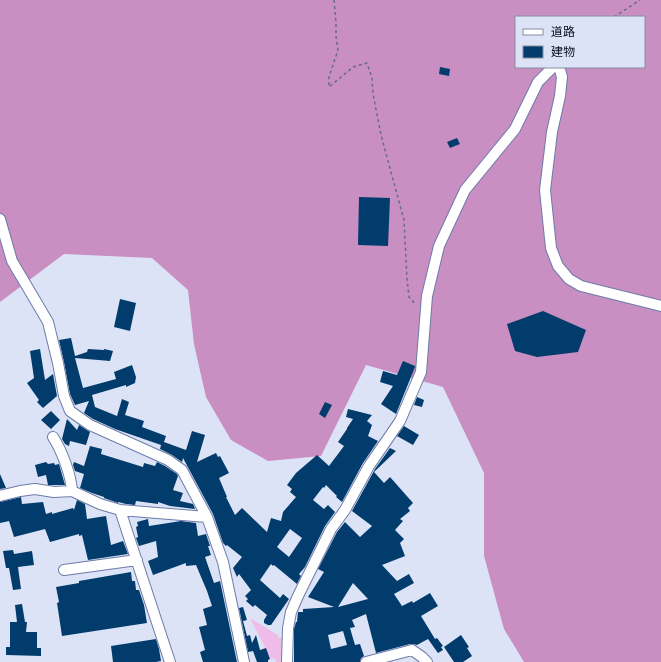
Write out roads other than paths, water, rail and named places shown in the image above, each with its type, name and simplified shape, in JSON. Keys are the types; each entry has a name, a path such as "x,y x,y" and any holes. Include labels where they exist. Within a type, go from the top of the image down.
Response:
{"street":[{"path":"287,662 288,628 291,612 298,596 331,529 345,510 369,466 400,421 421,372 427,296 439,246 465,190 516,129 538,82 552,68"},
{"path":"559,68 562,77 560,96 552,132 545,190 551,248 558,266 569,279 581,286 661,306"},
{"path":"0,219 12,261 48,322 64,396 70,411 90,425 168,460 182,470 207,517 223,562 244,662"},
{"path":"54,437 62,454 72,483 72,492"},
{"path":"0,496 20,491 35,490 72,492 100,504 120,510 207,517"},
{"path":"120,510 170,662"},
{"path":"64,570 137,560"},
{"path":"366,662 412,650 427,662"}]}
